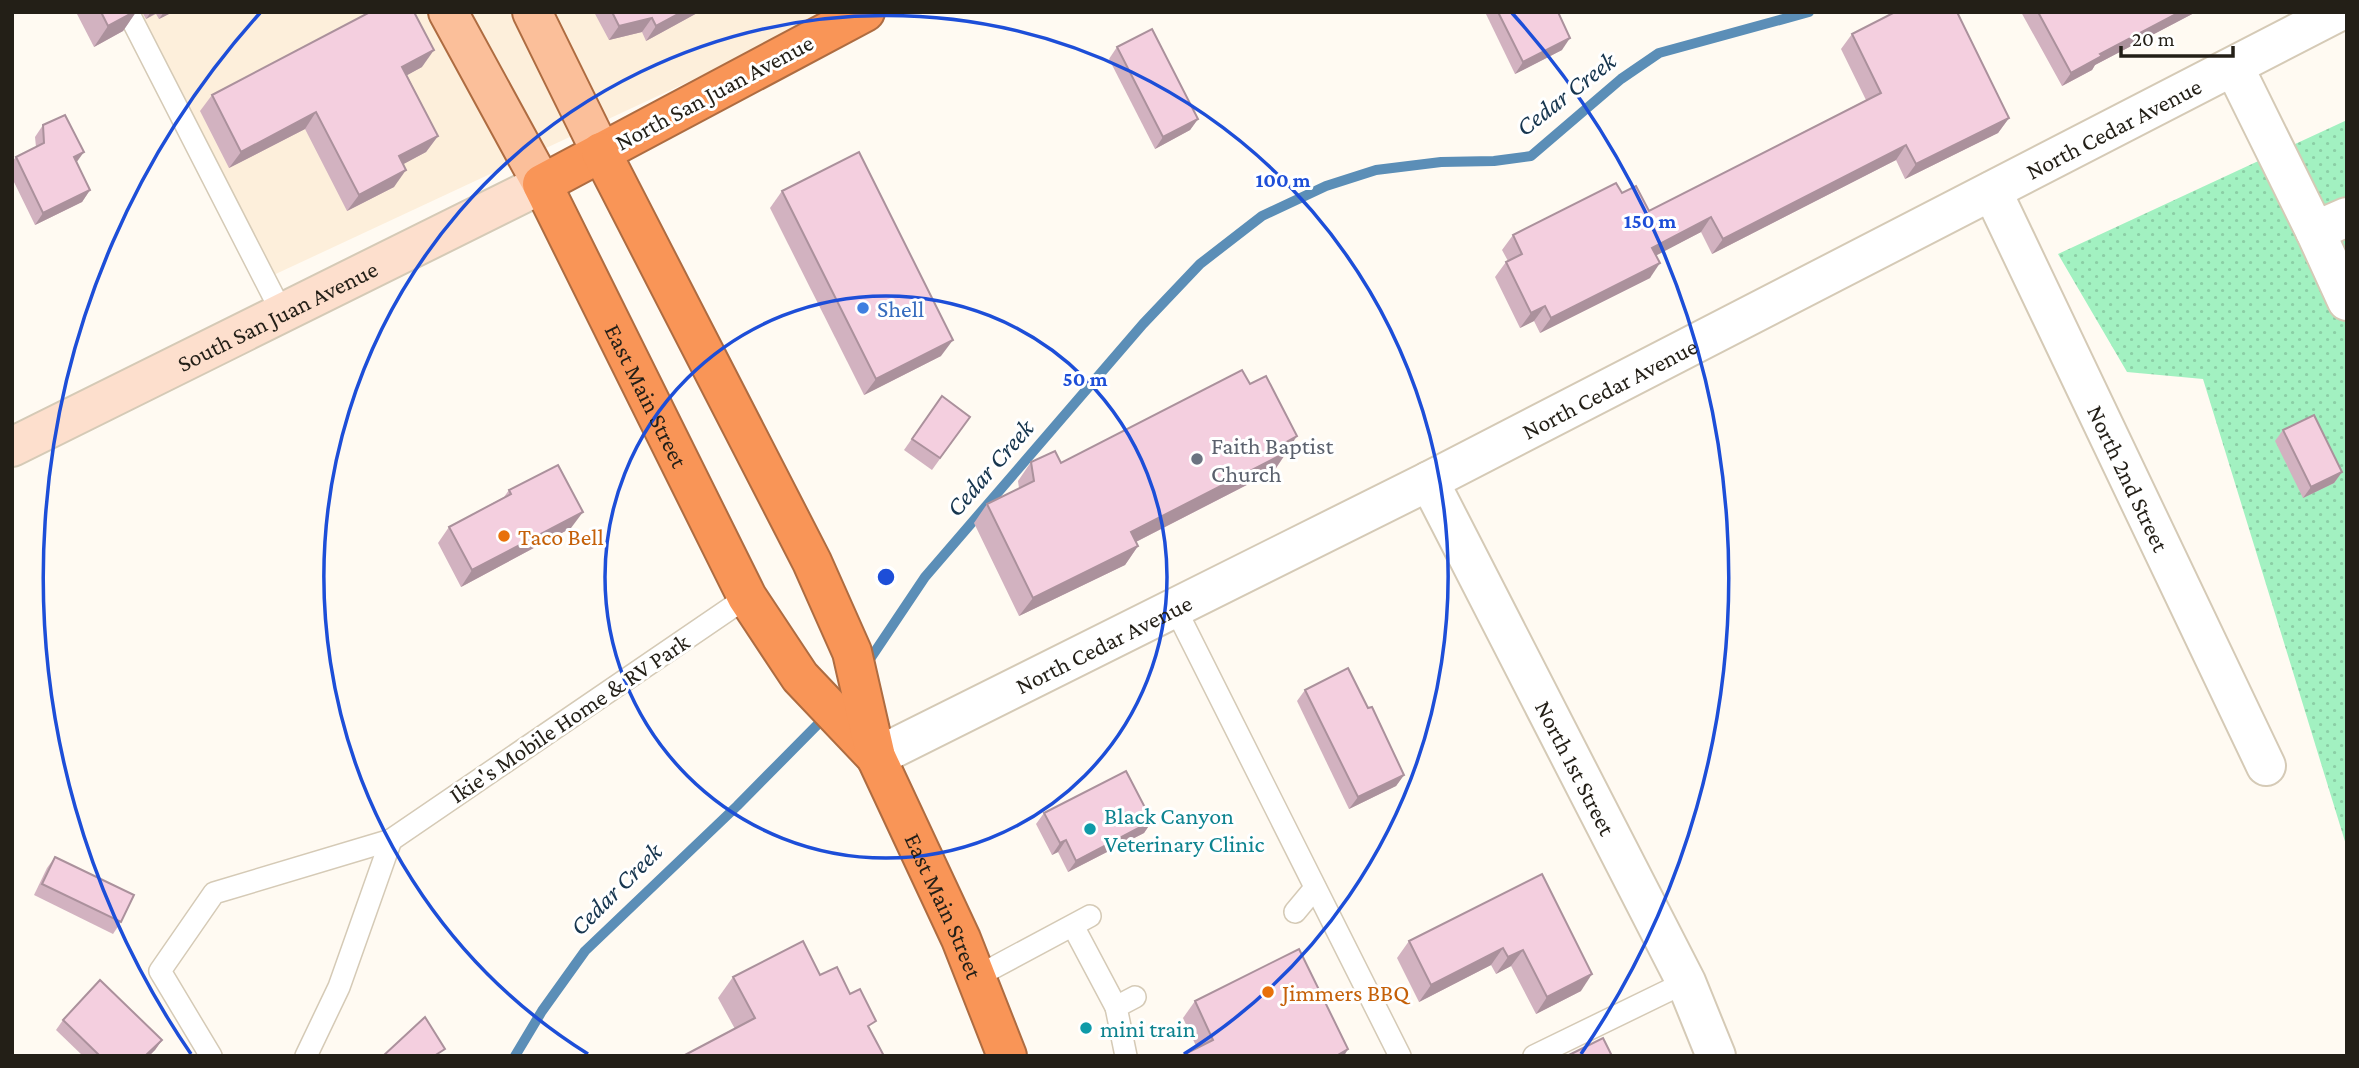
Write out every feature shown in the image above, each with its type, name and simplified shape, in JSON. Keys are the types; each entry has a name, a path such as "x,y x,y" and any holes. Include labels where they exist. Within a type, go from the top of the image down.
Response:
{"highway":[{"name":"North San Juan Avenue","path":"542,184 865,12"},
{"name":"East Main Street","path":"601,152 812,562 852,652 876,757 961,939 1007,1056"},
{"name":"East Main Street","path":"542,184 747,597 800,677 876,757"}],"main road":[{"name":"East Main Street","path":"449,12 542,184"},
{"name":"East Main Street","path":"532,12 601,152"}],"street":[{"name":"North Cedar Avenue","path":"876,757 1429,481 2338,12"},
{"path":"2234,66 2331,224 2347,301"},
{"name":"South San Juan Avenue","path":"12,447 542,184"},
{"name":"North 2nd Street","path":"1992,191 2266,765"},
{"name":"North 1st Street","path":"1429,481 1686,982 1716,1056"}],"lane":[{"path":"128,12 282,313"},
{"name":"Ikie's Mobile Home & RV Park","path":"211,1056 160,971 214,893 391,840 747,597"},
{"path":"1174,606 1400,1056"},
{"path":"306,1056 339,987 391,840"},
{"path":"1269,841 1292,842"},
{"path":"1295,912 1315,888"},
{"path":"976,977 1082,921 1126,1002 1126,1056"},
{"path":"1534,1056 1686,982"}],"shaded area":[{"path":"127,12 838,12 265,279"}],"green space":[{"path":"2347,120 2347,848 2203,379 2127,372 2058,254"}],"building":[{"path":"101,12 134,12 108,26"},
{"path":"370,12 414,12 434,50 402,67 438,136 399,156 406,170 359,195 316,112 241,152 212,95"},
{"path":"612,12 682,12 656,26 652,18 619,26"},
{"path":"1498,12 1558,12 1570,38 1523,62"},
{"path":"1895,12 1957,12 2009,118 1916,164 1906,145 1723,239 1711,217 1652,248 1660,263 1551,318 1545,306 1531,313 1506,262 1522,254 1513,235 1616,183 1622,193 1636,186 1649,211 1881,93 1852,34"},
{"path":"2038,12 2180,12 2100,54 2102,56 2071,73"},
{"path":"1152,29 1198,119 1163,137 1117,47"},
{"path":"65,115 84,152 74,157 90,190 43,213 16,157 44,143 43,125"},
{"path":"859,152 953,340 876,379 782,191"},
{"path":"1242,370 1250,384 1266,376 1297,436 1283,444 1287,452 1131,532 1138,546 1033,598 987,504 1034,481 1031,462 1055,451 1061,463"},
{"path":"942,396 970,417 940,458 912,439"},
{"path":"2314,415 2342,472 2311,487 2283,430"},
{"name":"Taco Bell","path":"558,465 583,512 472,570 449,527 511,494 509,490"},
{"path":"1348,668 1368,708 1372,707 1404,775 1358,797 1305,690"},
{"name":"Black Canyon Veterinary Clinic","path":"1126,771 1152,821 1076,861 1066,840 1060,843 1044,813"},
{"path":"55,857 134,895 121,922 42,884"},
{"path":"1542,874 1592,974 1547,997 1523,950 1508,957 1503,948 1431,985 1409,941"},
{"path":"803,941 820,975 837,967 850,994 860,989 876,1021 868,1026 884,1056 683,1056 755,1018 733,977"},
{"name":"Jimmers BBQ","path":"1299,949 1348,1049 1336,1056 1181,1056 1213,1040 1195,1001"},
{"path":"100,980 162,1040 145,1056 100,1056 63,1020"},
{"path":"425,1017 445,1049 434,1056 383,1056"},
{"path":"1603,1038 1612,1056 1567,1056"}],"waterway":[{"name":"Cedar Creek","path":"864,668 925,577 1143,324 1200,264 1262,216 1326,186 1376,170 1441,162 1494,161 1531,156 1621,79 1659,53 1809,12"},
{"name":"Cedar Creek","path":"515,1056 542,1011 585,951 737,806 828,714"}],"place":[{"name":"Shell","path":"863,308"},
{"name":"Faith Baptist Church","path":"1197,459"},
{"name":"Taco Bell","path":"504,536"},
{"name":"Black Canyon Veterinary Clinic","path":"1090,829"},
{"name":"Jimmers BBQ","path":"1268,992"},
{"name":"mini train","path":"1086,1028"}]}
